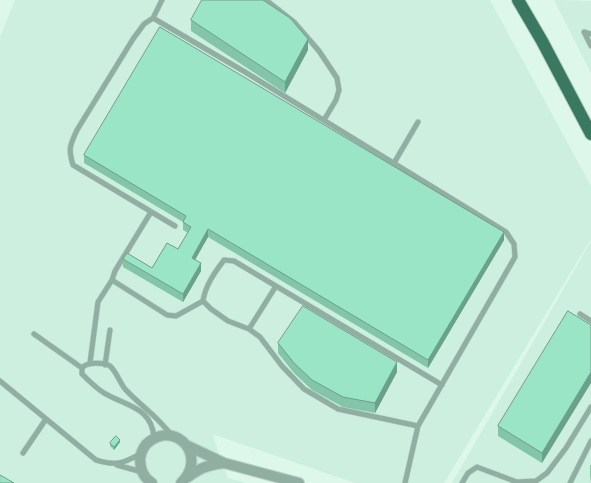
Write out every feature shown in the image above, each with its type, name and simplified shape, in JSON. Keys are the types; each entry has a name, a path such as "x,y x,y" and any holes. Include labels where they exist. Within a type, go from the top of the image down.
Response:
{"main road":[{"path":"518,0 542,41 591,134"}],"street":[{"path":"152,483 143,473 140,465 141,454 148,443 154,438 161,436 173,436 181,440 190,452 192,461 191,469 184,480"},
{"path":"186,445 224,463 299,483"},
{"path":"184,480 198,469 224,463"}],"lane":[{"path":"162,0 153,18 144,24 133,39 76,130 70,145 69,153 73,165 175,226"},
{"path":"266,0 294,22 319,51 337,78 339,90 336,100 324,120"},
{"path":"153,18 245,72 506,232 514,244 516,250 515,257 510,267 418,426 405,483"},
{"path":"591,34 584,32 591,46"},
{"path":"394,163 418,122"},
{"path":"90,363 98,302 151,212"},
{"path":"203,301 204,293 224,260 234,262 442,385"},
{"path":"112,280 167,315 176,316 203,301"},
{"path":"249,329 276,286"},
{"path":"203,301 211,309 228,321 249,329 260,337 282,366 304,389 338,409 418,426"},
{"path":"580,314 591,321"},
{"path":"105,365 110,330"},
{"path":"34,334 82,368"},
{"path":"154,438 152,427 147,417 131,404 103,392 82,374 82,368 84,365 90,363 109,365 126,390 173,436"},
{"path":"0,381 96,460 108,464 114,464 126,462 141,454"},
{"path":"462,483 468,473 477,467 517,482 536,481 547,473 557,461 591,407"},
{"path":"23,452 46,419"},
{"path":"570,483 591,441"},
{"path":"114,464 143,473"}],"shaded area":[{"path":"15,0 490,0 591,186 591,239 444,483 355,483 212,434 228,478 245,483 0,483 0,37"},
{"path":"554,0 591,1 591,73"},
{"path":"591,241 591,483 452,483"}],"building":[{"path":"202,0 263,0 290,18 308,39 285,82 191,20"},
{"path":"160,27 504,232 428,360 208,229 192,258 201,263 183,294 123,259 127,253 152,268 167,243 178,249 191,227 183,222 186,216 84,155"},
{"path":"303,306 397,362 375,403 343,397 312,380 294,363 278,343"},
{"path":"568,311 591,325 591,372 542,453 498,426"},
{"path":"116,436 120,440 114,447 110,443"},
{"path":"0,475 14,483 0,483"}]}
